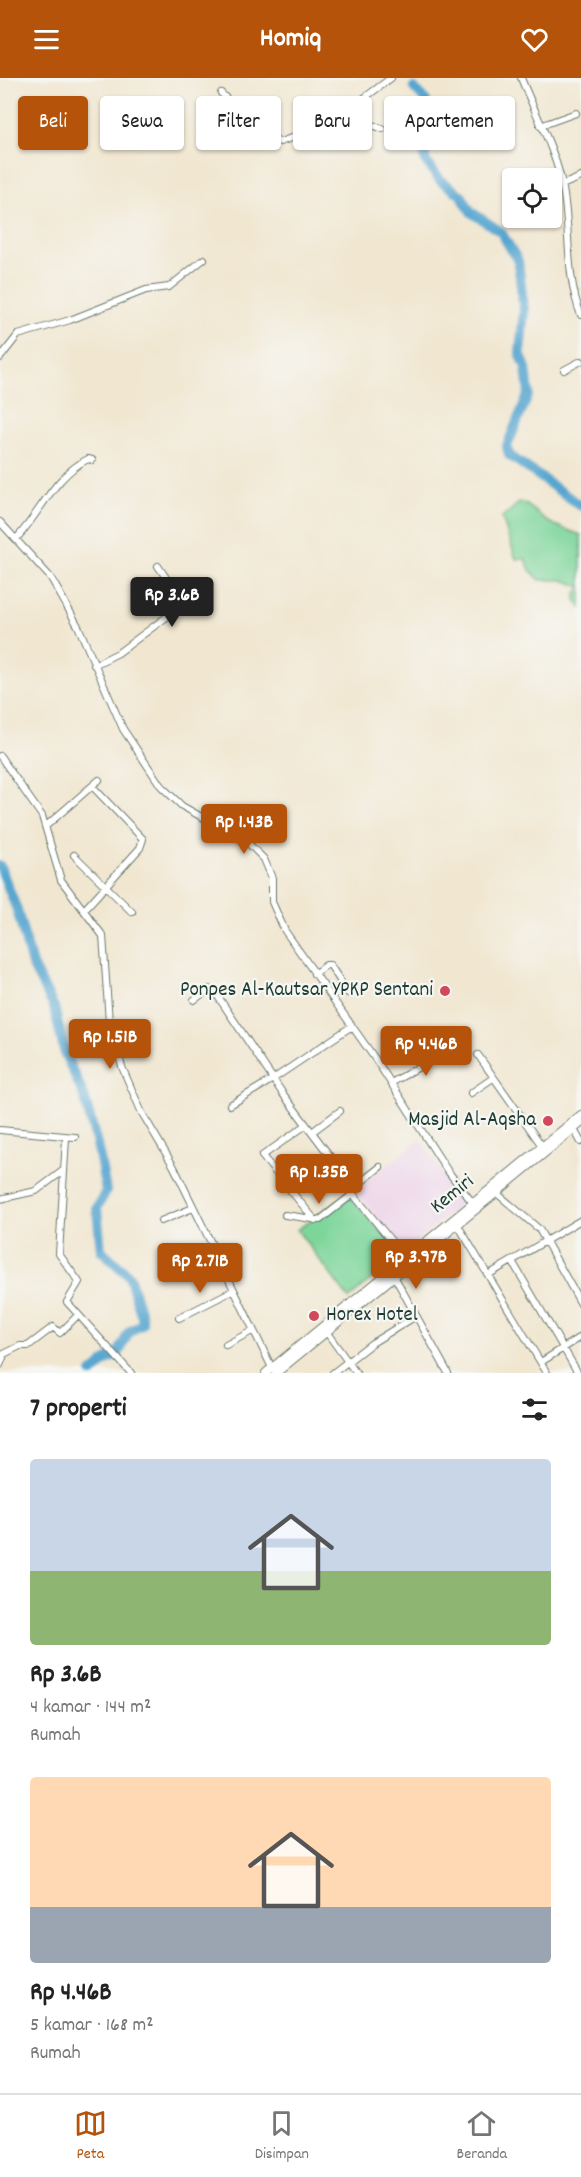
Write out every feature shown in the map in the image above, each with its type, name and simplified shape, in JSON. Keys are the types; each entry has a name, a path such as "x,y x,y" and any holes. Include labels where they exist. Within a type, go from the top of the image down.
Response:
{"highway":[{"name":"Kemiri","path":"272,1372 575,1125 581,1114"},
{"name":"Kemiri","path":"511,1176 542,1146 575,1125"},
{"name":"Kemiri","path":"392,1273 405,1258 455,1221 472,1202 493,1190"}],"street":[{"path":"366,96 391,78"},
{"path":"520,78 556,168"},
{"path":"221,93 263,136 280,142 293,138"},
{"path":"540,126 576,113"},
{"path":"372,125 383,129"},
{"path":"581,177 562,185 569,222 572,293 581,315"},
{"path":"0,358 18,335 70,320 146,290 169,287 204,259"},
{"path":"564,370 581,361"},
{"path":"16,539 60,481 78,464 88,459 92,460"},
{"path":"0,522 51,578 78,626 123,729 161,786 182,807 248,843 264,859 272,878 275,910 289,938 391,1083 451,1175 472,1202"},
{"path":"94,665 118,653 184,604 158,566"},
{"path":"0,756 36,807 46,826 58,873 105,941 109,1022 116,1052 142,1113 164,1149 272,1372"},
{"path":"46,826 99,780"},
{"path":"84,910 140,848 143,839 92,786"},
{"path":"74,855 132,912"},
{"path":"314,974 326,965 330,965 348,993"},
{"path":"194,1000 212,990 273,1080 336,1164 352,1192 405,1258"},
{"path":"230,1105 273,1080 352,1026"},
{"path":"391,1083 450,1050"},
{"path":"478,1055 542,1146"},
{"path":"471,1093 493,1078"},
{"path":"312,1132 340,1111"},
{"path":"306,1125 262,1156 315,1220"},
{"path":"575,1125 581,1142"},
{"path":"0,1130 66,1138 75,1137"},
{"path":"66,1138 59,1254 78,1281 67,1302 131,1373"},
{"path":"285,1215 320,1220 380,1167"},
{"path":"0,1199 36,1191 64,1170"},
{"path":"493,1190 536,1225 581,1304"},
{"path":"161,1221 193,1208"},
{"path":"488,1275 581,1220"},
{"path":"455,1221 547,1373"},
{"path":"512,1261 578,1373"},
{"path":"392,1273 448,1373"},
{"path":"179,1318 232,1291"},
{"path":"0,1365 2,1355 20,1346 28,1346 53,1327 60,1333 78,1315"},
{"path":"333,1373 372,1342 417,1316"},
{"path":"324,1329 356,1373"},
{"path":"226,1345 252,1331"},
{"path":"541,1362 581,1337"}],"shaded area":[{"path":"420,1139 463,1203 404,1251 355,1191"}],"green space":[{"path":"520,502 549,522 581,535 581,590 579,586 563,580 540,580 530,570 526,559 516,559 502,518"},
{"path":"581,590 581,608 576,601 576,592"},
{"path":"348,1193 400,1253 349,1299 297,1230"}],"waterway":[{"path":"414,88 426,101 425,160 440,180 461,195 471,212 501,232 518,261 524,311 520,353 526,368 529,393 507,446 509,455 581,506"},
{"path":"0,866 17,910 32,965 54,1007 65,1054 84,1096 98,1148 106,1191 97,1208 101,1250 129,1276 142,1317 142,1324 129,1332 118,1354 92,1373"}],"place":[{"name":"Ponpes Al-Kautsar YPKP Sentani","path":"445,991"},
{"name":"Masjid Al-Aqsha","path":"548,1121"},
{"name":"Horex Hotel","path":"314,1316"}]}
